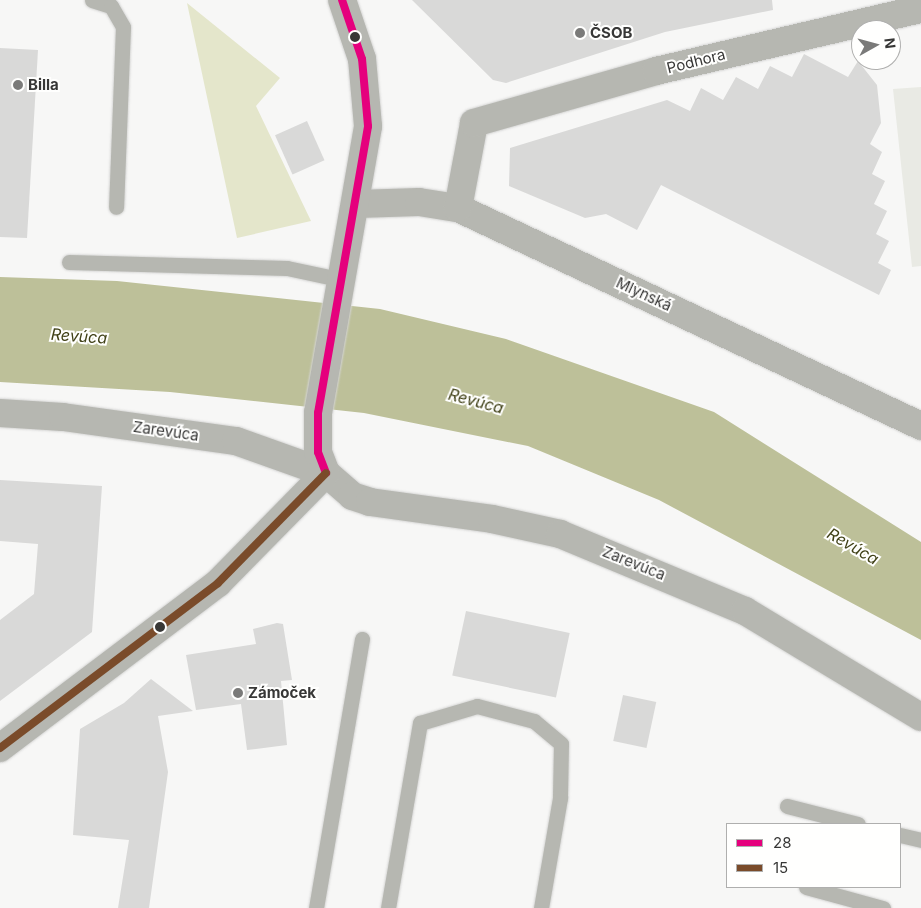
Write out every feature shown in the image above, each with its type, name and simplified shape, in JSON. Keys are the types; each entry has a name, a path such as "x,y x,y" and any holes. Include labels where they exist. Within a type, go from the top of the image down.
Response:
{"street":[{"path":"0,748 218,583 326,473 318,452 318,413 357,204 368,126 367,89 342,0"},
{"name":"Podhora","path":"458,208 474,122 702,59 921,9"},
{"name":"Mlynská","path":"357,204 419,202 458,208 921,426"},
{"name":"Zarevúca","path":"0,413 64,417 236,441 326,473 352,496 370,502 492,519 560,534 645,566 745,610 921,717"}],"lane":[{"path":"92,0 110,6 123,27 116,207"},
{"path":"69,262 287,268 341,291"},
{"path":"316,908 362,639"},
{"path":"388,908 420,723 476,706 534,721 561,744 560,798 541,908"},
{"path":"787,806 854,823"},
{"path":"901,835 921,840"},
{"path":"810,888 883,908"}],"shaded area":[{"path":"187,3 280,78 256,106 311,221 237,238"},
{"path":"921,87 921,266 912,267 893,89"}],"water":[{"name":"Revúca","path":"0,277 117,281 380,309 506,339 714,412 921,542 921,640 659,500 528,446 364,413 170,392 0,382"}],"building":[{"path":"412,0 772,0 773,10 665,32 506,83 493,80"},
{"name":"Billa","path":"0,48 38,50 27,238 0,237"},
{"path":"804,54 848,77 852,70 865,70 877,85 881,123 870,144 882,152 872,174 885,181 874,204 887,211 876,234 889,241 878,263 891,270 879,295 661,185 637,230 606,214 585,218 509,186 510,148 667,100 690,111 701,88 723,100 736,77 758,89 770,66 792,77"},
{"path":"307,121 324,160 293,175 275,135"},
{"path":"0,480 102,486 92,632 0,701 0,620 34,594 38,544 0,541"},
{"path":"466,611 570,633 556,698 452,676"},
{"name":"Zámoček","path":"277,623 283,624 292,680 281,681 287,745 247,750 241,704 196,710 186,655 256,644 253,629"},
{"path":"151,679 193,711 158,716 168,772 149,908 118,908 129,840 73,835 80,729 124,703"},
{"path":"623,695 656,702 646,748 613,741"}],"transit line":[{"name":"28","path":"326,473 318,452 318,413 368,126 362,59 342,0"},
{"name":"15","path":"0,748 218,583 326,473"}],"place":[{"name":"ČSOB","path":"580,33"},
{"name":"Billa","path":"18,85"},
{"name":"Zámoček","path":"238,693"}]}
